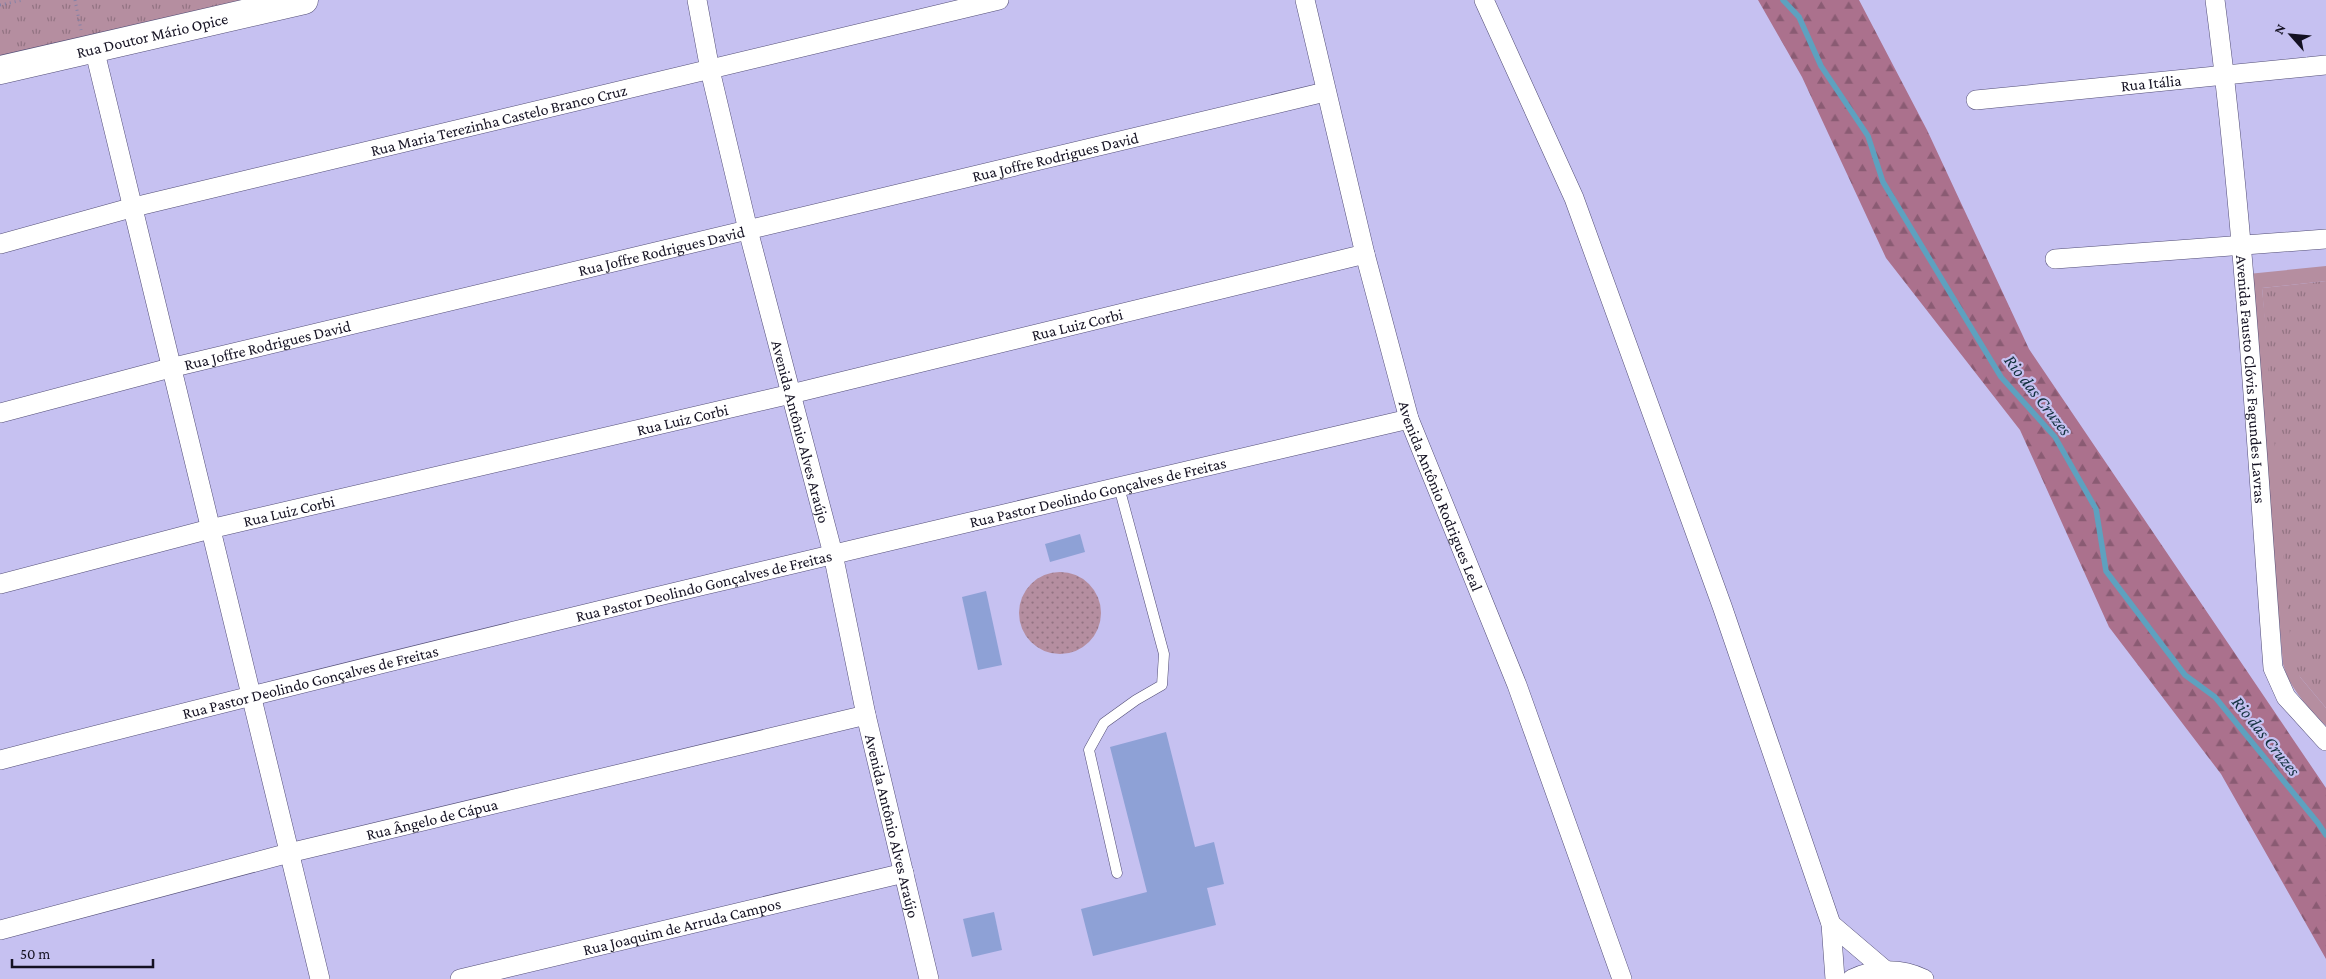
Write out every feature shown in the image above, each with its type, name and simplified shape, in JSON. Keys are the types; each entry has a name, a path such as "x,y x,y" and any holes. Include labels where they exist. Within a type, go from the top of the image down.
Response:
{"street":[{"name":"Rua Doutor Mário Opice","path":"0,70 304,0"},
{"name":"Avenida Antônio Alves Araújo","path":"697,0 710,70 748,230 833,554 866,715 930,979"},
{"name":"Rua Maria Terezinha Castelo Branco Cruz","path":"0,244 134,207 999,0"},
{"name":"Avenida Antônio Rodrigues Leal","path":"1305,0 1325,92 1365,254 1409,419 1517,685 1622,979"},
{"path":"1484,0 1574,198 1722,606 1831,924 1835,979"},
{"name":"Avenida Fausto Clóvis Fagundes Lavras","path":"2215,0 2241,247 2272,668 2286,697 2326,741"},
{"path":"90,49 134,207 170,368 252,695 320,979"},
{"name":"Rua Itália","path":"1976,100 2326,65"},
{"name":"Rua Joffre Rodrigues David","path":"0,413 170,368 1325,92"},
{"path":"2055,259 2241,247 2326,239"},
{"name":"Rua Luiz Corbi","path":"0,584 210,529 791,394 1365,254"},
{"name":"Rua Pastor Deolindo Gonçalves de Freitas","path":"0,760 252,695 833,554 1409,419"},
{"name":"Rua Ângelo de Cápua","path":"0,930 290,853 866,715"},
{"name":"Rua Joaquim de Arruda Campos","path":"460,979 904,873"},
{"path":"1831,924 1884,970"},
{"path":"1852,979 1863,974 1884,970 1915,974 1924,979"}],"lane":[{"path":"1117,873 1089,750 1104,723 1136,700 1162,685 1164,654 1119,487"}],"path":[{"path":"0,5 23,0"},
{"path":"75,0 90,49"}],"green space":[{"path":"0,0 259,0 0,59"},
{"path":"1758,0 1859,0 1927,130 2029,349 2326,788 2326,959 2221,774 2109,627 2020,430 1886,258 1802,77"},
{"path":"2326,266 2326,281 2262,288 2300,677 2326,708 2326,726 2295,690 2283,664 2248,274"},
{"path":"2326,281 2326,708 2300,677 2292,659 2262,288"},
{"path":"1060,572 1076,575 1089,584 1098,597 1101,613 1098,629 1089,642 1076,651 1060,654 1044,651 1031,642 1022,629 1019,613 1022,597 1031,584 1044,575"}],"building":[{"path":"1080,534 1085,552 1050,562 1045,544"},
{"path":"986,591 1002,665 978,670 962,597"},
{"path":"1166,732 1195,847 1214,842 1224,884 1207,888 1216,925 1093,956 1081,909 1147,892 1110,747"},
{"path":"994,912 1002,950 972,957 963,919"}],"waterway":[{"name":"Rio das Cruzes","path":"1783,0 1799,17 1821,66 1868,136 1883,182 2001,377 2055,437 2096,509 2106,571 2185,675 2215,697 2326,835"}]}
